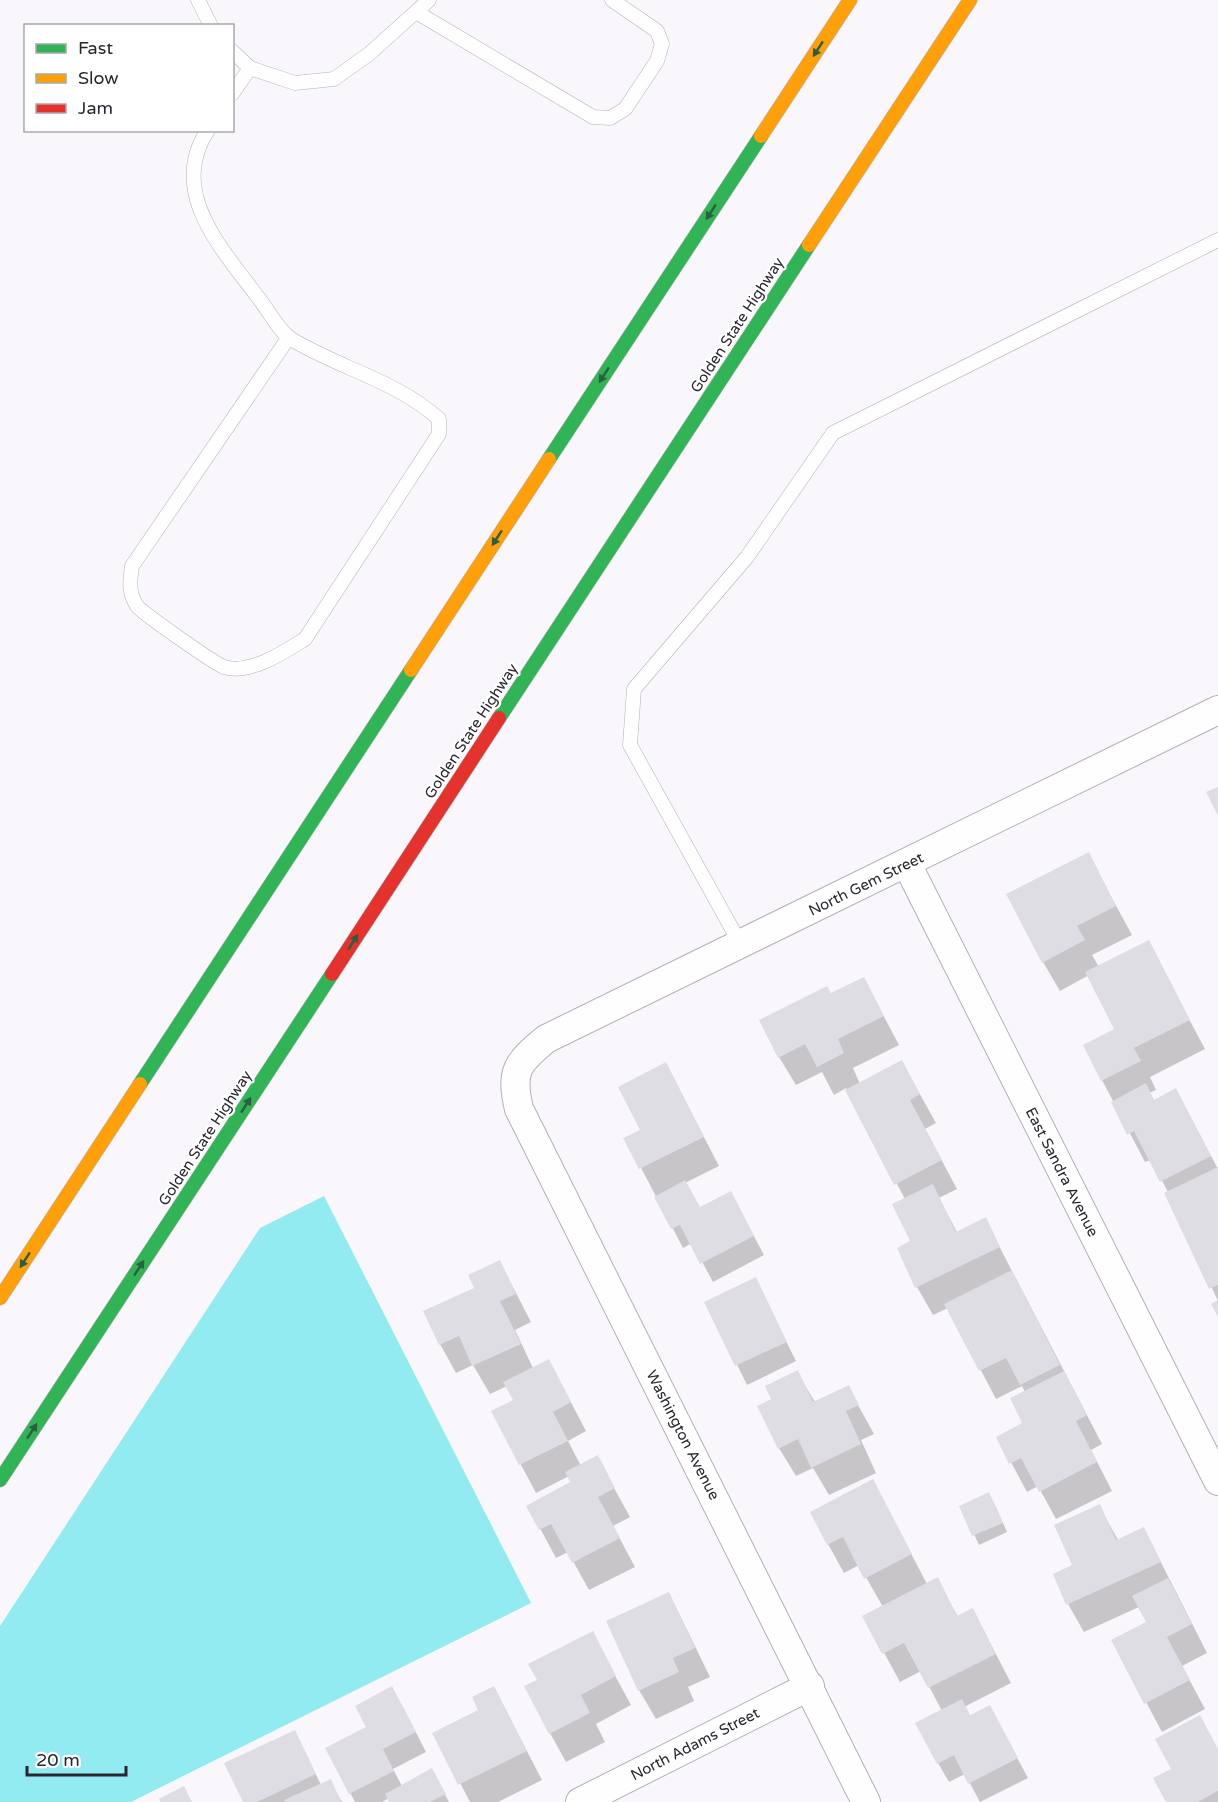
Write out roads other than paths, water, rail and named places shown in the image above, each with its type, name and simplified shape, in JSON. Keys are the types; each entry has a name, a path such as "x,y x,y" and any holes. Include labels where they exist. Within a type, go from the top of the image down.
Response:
{"highway":[{"path":"0,1298 850,0"},
{"name":"Golden State Highway","path":"0,1480 970,0"}],"street":[{"name":"North Gem Street","path":"520,1066 546,1039 1218,710"},
{"name":"East Sandra Avenue","path":"907,864 1218,1481"},
{"name":"Washington Avenue","path":"520,1066 513,1085 519,1108 866,1802"},
{"name":"North Adams Street","path":"580,1802 810,1686"}],"lane":[{"path":"198,0 210,24"},
{"path":"234,53 250,68 295,83 334,79 369,54 429,0"},
{"path":"416,12 593,117 610,118 625,109 657,61 662,44 657,30 612,0"},
{"path":"234,91 250,68"},
{"path":"207,132 201,142 193,186 208,230 289,337 420,402 439,419 439,434 305,639 280,655 245,667 224,667 138,608 130,591 132,566 289,337"},
{"path":"741,945 630,744 633,689 747,557 833,433 1218,240"}],"water":[{"path":"324,1196 531,1603 131,1802 0,1802 0,1626 260,1228"}]}
